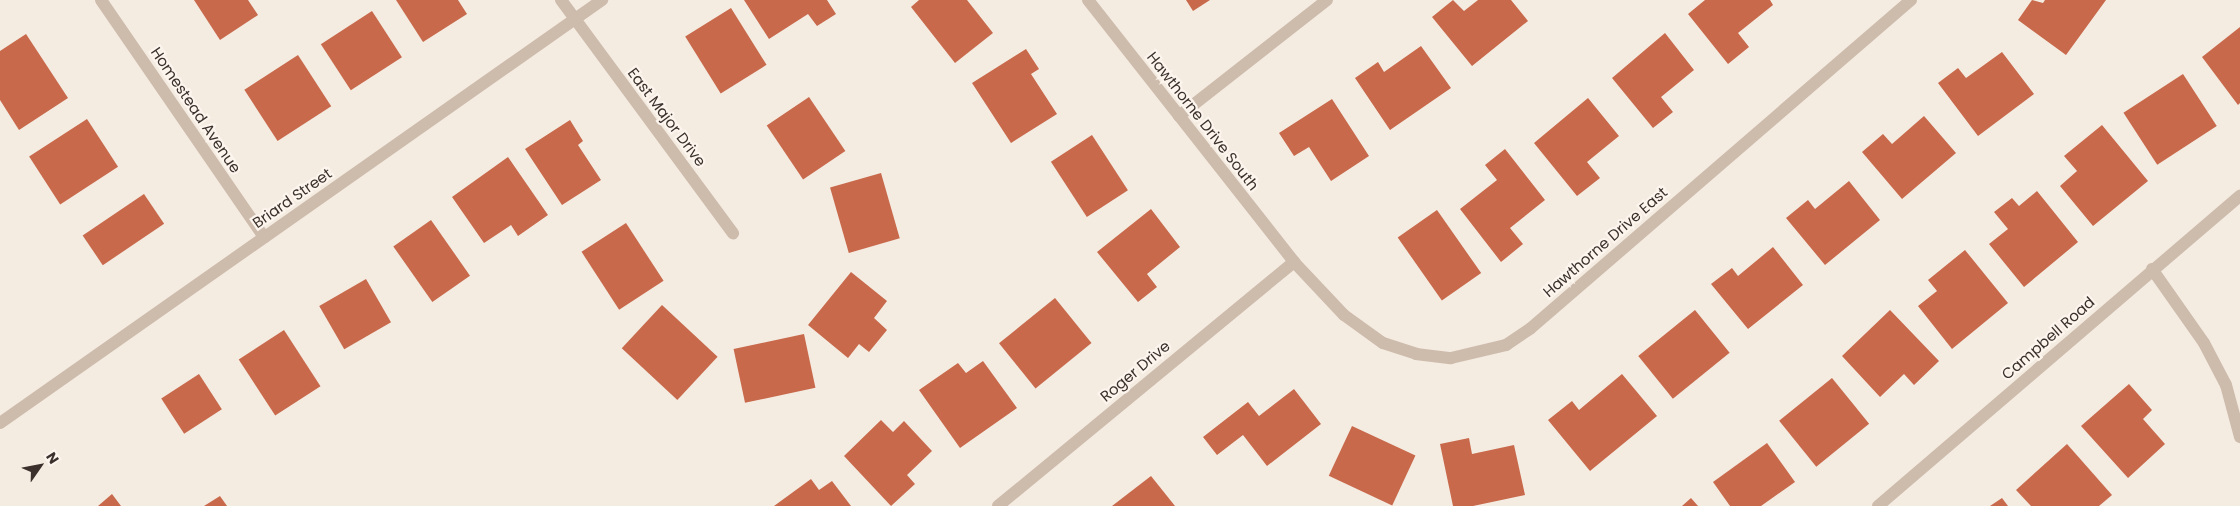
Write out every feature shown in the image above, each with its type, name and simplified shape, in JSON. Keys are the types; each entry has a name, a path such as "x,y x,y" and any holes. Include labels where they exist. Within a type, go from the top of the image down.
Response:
{"street":[{"name":"Homestead Avenue","path":"101,0 264,237"},
{"name":"East Major Drive","path":"561,0 733,233"},
{"name":"Briard Street","path":"0,423 602,0"},
{"name":"Hawthorne Drive South","path":"1088,0 1294,262"},
{"path":"1179,116 1327,0"},
{"name":"Hawthorne Drive East","path":"1294,262 1344,315 1383,343 1416,354 1451,358 1506,344 1531,328 1911,0"},
{"name":"Campbell Road","path":"1878,506 2152,269 2240,196"},
{"name":"Roger Drive","path":"1003,505 1294,262"},
{"path":"2152,269 2204,343 2226,386 2240,437"}],"building":[{"path":"194,0 248,0 258,15 220,40"},
{"path":"396,0 458,0 467,14 423,42"},
{"path":"744,0 827,0 836,14 817,26 808,14 769,39"},
{"path":"919,0 967,0 993,33 955,63 911,7"},
{"path":"1186,0 1210,0 1193,11"},
{"path":"1453,0 1464,11 1478,0 1511,0 1528,21 1472,66 1432,17"},
{"path":"1705,0 1770,0 1773,5 1738,33 1749,47 1728,64 1688,14"},
{"path":"2032,0 2043,3 2045,0 2106,0 2066,55 2018,20"},
{"path":"731,8 767,65 721,93 685,37"},
{"path":"372,11 402,57 351,90 321,44"},
{"path":"2240,27 2240,103 2238,105 2202,57"},
{"path":"1665,33 1694,70 1661,97 1673,112 1653,128 1612,78"},
{"path":"26,34 68,98 19,130 0,100 0,51"},
{"path":"1421,46 1451,88 1390,130 1355,78 1378,62 1384,72"},
{"path":"1026,49 1039,69 1031,74 1057,114 1011,143 972,83"},
{"path":"2002,52 2034,94 1978,136 1938,83 1958,68 1966,78"},
{"path":"298,55 331,106 278,141 244,90"},
{"path":"2183,74 2217,126 2157,165 2123,113"},
{"path":"809,97 845,151 803,179 767,126"},
{"path":"1588,98 1619,136 1587,162 1600,178 1577,196 1534,143"},
{"path":"1332,99 1369,156 1331,181 1309,147 1294,156 1279,133"},
{"path":"1924,116 1956,153 1902,199 1862,152 1883,134 1892,144"},
{"path":"87,119 118,167 60,204 29,157"},
{"path":"570,120 583,141 578,145 601,180 562,205 525,149"},
{"path":"2102,125 2148,181 2093,226 2060,186 2077,171 2064,156"},
{"path":"1092,135 1128,190 1087,217 1051,162"},
{"path":"1505,149 1545,200 1510,228 1523,244 1501,262 1460,209 1497,180 1485,165"},
{"path":"508,157 548,215 518,236 511,225 484,243 452,197"},
{"path":"881,173 900,238 849,253 830,188"},
{"path":"1849,181 1880,220 1825,265 1786,218 1808,200 1815,209"},
{"path":"2037,191 2078,242 2024,287 1989,244 2008,229 1994,212 2012,198 2019,206"},
{"path":"144,194 164,224 103,265 83,235"},
{"path":"1151,209 1180,247 1147,274 1157,287 1138,302 1097,252"},
{"path":"1437,210 1481,273 1442,301 1398,238"},
{"path":"431,220 470,276 432,302 393,246"},
{"path":"626,223 664,281 619,310 582,252"},
{"path":"1773,247 1803,285 1748,329 1711,284 1732,268 1738,276"},
{"path":"1965,250 2008,303 1952,349 1918,306 1937,291 1928,280"},
{"path":"851,272 887,301 874,318 887,330 869,352 859,344 848,358 808,325"},
{"path":"366,279 391,322 344,349 319,306"},
{"path":"1055,298 1092,343 1036,388 999,343"},
{"path":"662,305 718,357 677,400 622,348"},
{"path":"1695,310 1730,353 1673,399 1638,356"},
{"path":"1890,310 1939,361 1914,385 1904,374 1880,397 1842,356"},
{"path":"284,330 320,386 275,416 239,359"},
{"path":"804,334 815,388 745,403 734,349"},
{"path":"983,361 1017,408 960,448 919,390 958,363 966,373"},
{"path":"199,374 222,409 184,434 161,399"},
{"path":"1622,374 1657,416 1590,471 1548,420 1572,401 1579,410"},
{"path":"1832,378 1869,424 1816,467 1779,421"},
{"path":"2129,384 2152,410 2143,419 2165,444 2128,478 2081,426"},
{"path":"1294,389 1321,424 1267,466 1243,435 1217,455 1203,437 1248,402 1259,416"},
{"path":"881,420 893,432 904,421 932,451 907,475 915,484 891,506 844,456"},
{"path":"1352,426 1415,456 1392,505 1329,476"},
{"path":"1469,438 1472,454 1514,445 1525,495 1473,506 1453,506 1440,444"},
{"path":"1767,443 1795,482 1761,506 1730,506 1713,482"},
{"path":"2067,444 2112,495 2099,506 2031,506 2016,490"},
{"path":"1151,476 1175,506 1112,506"},
{"path":"811,479 819,490 832,481 851,506 774,506"},
{"path":"112,494 121,506 98,506"},
{"path":"220,496 227,506 204,506"},
{"path":"1691,498 1698,506 1682,506"},
{"path":"2002,498 2008,506 1990,506"}]}
